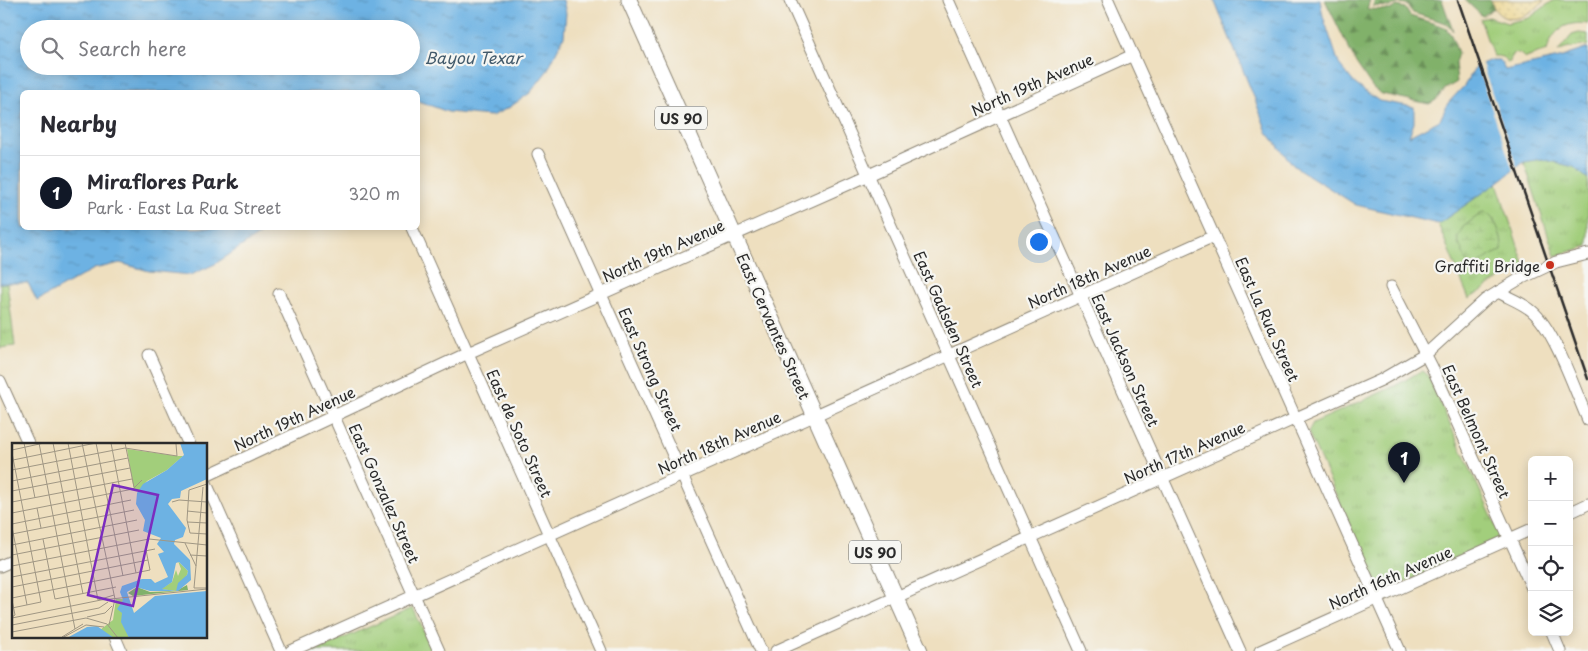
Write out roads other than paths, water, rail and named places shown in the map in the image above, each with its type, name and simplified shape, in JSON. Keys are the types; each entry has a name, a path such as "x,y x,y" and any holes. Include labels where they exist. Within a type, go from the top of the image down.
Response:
{"main road":[{"name":"East Cervantes Street","path":"629,0 920,651"}],"street":[{"name":"East Gadsden Street","path":"790,0 1081,651"},
{"name":"East Jackson Street","path":"948,0 1240,651"},
{"name":"East La Rua Street","path":"1108,0 1400,651"},
{"name":"North 19th Avenue","path":"208,475 468,353 733,236 1133,55"},
{"name":"East Strong Street","path":"538,154 761,651"},
{"name":"East de Soto Street","path":"413,230 601,651"},
{"name":"North 18th Avenue","path":"291,651 1214,236"},
{"name":"North 17th Avenue","path":"776,651 1380,380 1426,354 1485,300 1498,292 1556,262 1587,254"},
{"name":"East Belmont Street","path":"1391,287 1426,354 1528,579"},
{"path":"1498,292 1528,308 1543,323 1588,420"},
{"name":"East Gonzalez Street","path":"279,294 439,651"},
{"path":"149,355 188,443"},
{"path":"0,381 28,443"},
{"path":"208,487 281,651"},
{"path":"1573,511 1588,504"},
{"name":"North 16th Avenue","path":"1260,651 1528,531"},
{"path":"0,566 12,561"},
{"path":"1554,636 1560,651"},
{"path":"115,638 121,651"}],"water":[{"name":"Bayou Texar","path":"0,0 563,0 566,13 564,36 547,71 530,93 510,107 492,116 448,112 420,102 420,90 20,90 20,230 266,230 215,264 191,275 149,271 120,263 94,269 37,301 28,283 0,283"},
{"path":"1214,0 1320,0 1323,16 1339,64 1355,84 1379,101 1414,107 1414,123 1409,136 1440,120 1448,103 1464,86 1476,66 1491,60 1500,60 1505,70 1559,58 1588,48 1588,179 1574,167 1542,159 1524,162 1438,224 1356,205 1294,166 1267,132"}],"railway":[{"path":"1458,0 1588,379"}],"place":[{"name":"Graffiti Bridge","path":"1550,265"},
{"name":"Miraflores Park","path":"1404,483"}]}
